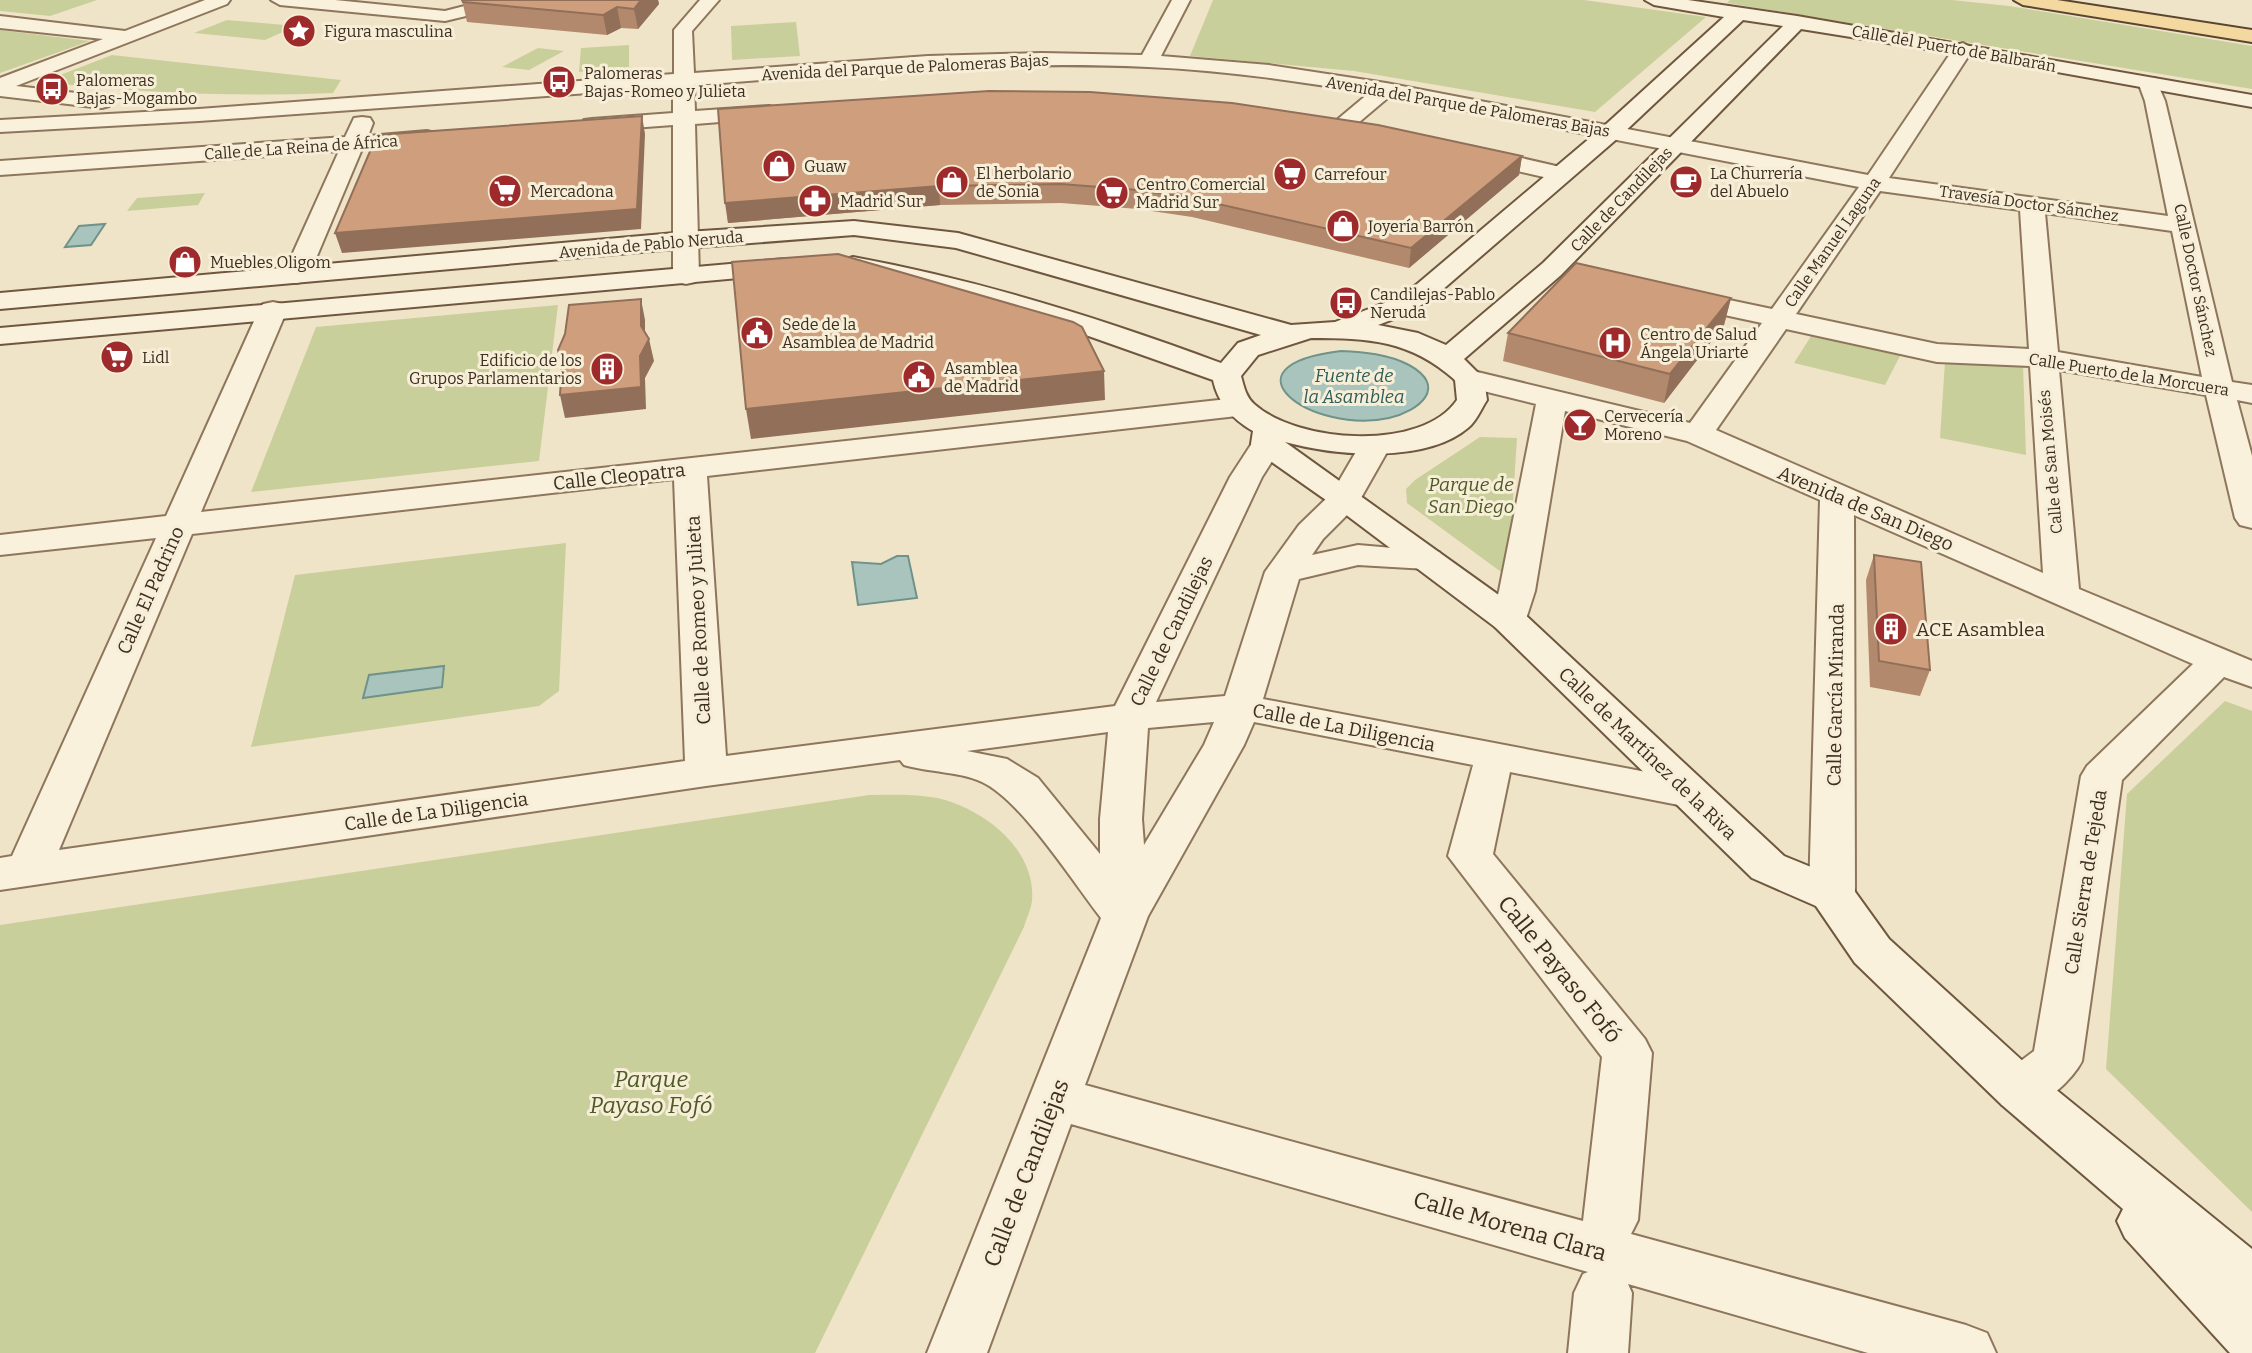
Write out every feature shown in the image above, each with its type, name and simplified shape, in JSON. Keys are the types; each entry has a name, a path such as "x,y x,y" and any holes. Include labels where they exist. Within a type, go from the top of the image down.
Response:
{"main road":[{"path":"2023,0 2044,1 2252,36"}],"street":[{"path":"0,85 221,0"},
{"path":"280,0 445,16 510,0"},
{"path":"686,276 682,30 710,0"},
{"path":"1149,61 1181,0"},
{"name":"Calle del Puerto de Balbarán","path":"1654,0 1732,18 1963,49 2252,101"},
{"path":"1237,407 1226,389 1226,375 1248,349 1290,334 1339,330 1387,312 1425,291 1611,132 1732,18"},
{"path":"0,23 125,35"},
{"name":"Calle de Candilejas","path":"1458,368 1791,27"},
{"name":"Calle Manuel Laguna","path":"1698,433 1874,183 1963,49"},
{"name":"Avenida del Parque de Palomeras Bajas","path":"0,126 928,62 1041,59 1149,61 1269,71 1386,89 1874,183"},
{"name":"Calle Doctor Sánchez","path":"2148,82 2252,518"},
{"path":"1343,124 1386,89"},
{"name":"Avenida del Parque de Palomeras Bajas","path":"0,90 51,98 206,106 304,105"},
{"path":"0,168 51,110 51,98"},
{"path":"296,275 368,105"},
{"path":"565,127 794,111"},
{"path":"1316,121 1369,130"},
{"name":"Calle de La Reina de África","path":"0,168 446,136"},
{"path":"1448,148 1561,174"},
{"name":"Travesía Doctor Sánchez","path":"1874,183 2184,225"},
{"name":"Calle de San Moisés","path":"2032,203 2062,595"},
{"name":"Avenida de Pablo Neruda","path":"0,301 686,240 854,228 958,241 1290,334"},
{"name":"Avenida de Pablo Neruda","path":"0,336 273,310 839,263 917,275 1111,331 1226,375"},
{"path":"1552,269 1586,276"},
{"name":"Calle Puerto de la Morcuera","path":"1650,290 1937,353 2042,358 2252,394"},
{"name":"Calle El Padrino","path":"14,872 179,525 273,310"},
{"name":"Avenida de San Diego","path":"1339,330 1416,342 1458,368 1552,397 1698,433 1837,497 1899,521 2062,595 2235,668"},
{"path":"1268,436 1375,445 1421,438 1458,421 1472,400 1458,368"},
{"path":"1508,619 1517,591 1552,397"},
{"name":"Calle Cleopatra","path":"0,545 1237,407"},
{"name":"Calle de Martínez de la Riva","path":"1237,407 1268,436 1345,498 1508,619 1768,867 1832,894"},
{"name":"Calle de Candilejas","path":"1125,916 1121,819 1129,717 1268,436"},
{"name":"Calle de Candilejas","path":"957,1353 1125,916 1224,745 1241,707 1283,572 1311,533 1345,498 1375,445"},
{"name":"Calle de Romeo y Julieta","path":"690,468 705,772"},
{"name":"Calle García Miranda","path":"1832,894 1837,497"},
{"path":"1283,572 1358,555 1427,559"},
{"name":"Calle Sierra de Tejeda","path":"2020,1090 2057,1061 2102,776 2235,668"},
{"name":"Calle de La Diligencia","path":"14,872 705,772 1129,717 1241,707 1689,793"},
{"name":"Calle de La Diligencia","path":"872,750 956,761 992,769 1023,788 1125,916"},
{"name":"Calle Payaso Fofó","path":"1490,770 1470,856 1627,1053 1610,1220"},
{"path":"1832,894 1872,951 2020,1090 2252,1284"},
{"path":"2020,1090 2252,1335"},
{"name":"Calle Morena Clara","path":"1055,1098 1966,1353"},
{"path":"1598,1353 1603,1293"}],"green space":[{"path":"0,0 97,0 50,16 0,11"},
{"path":"1213,0 1584,0 1706,17 1595,112 1354,71 1190,56"},
{"path":"1730,0 1952,0 2009,6 2252,46 2252,89 1727,3"},
{"path":"227,20 296,26 265,40 194,33"},
{"path":"796,22 800,56 732,60 731,26"},
{"path":"0,30 90,41 0,73"},
{"path":"629,45 629,68 579,72 581,48"},
{"path":"538,48 564,51 529,70 502,67"},
{"path":"112,55 341,80 333,93 260,95 115,89 42,82"},
{"path":"205,193 198,205 127,211 137,198"},
{"path":"558,305 539,461 251,492 316,327"},
{"path":"1813,333 1901,354 1885,385 1794,363"},
{"path":"1945,361 2023,364 2026,455 1940,438"},
{"name":"Parque de San Diego","path":"1480,437 1517,438 1508,577 1407,503 1406,489 1415,480"},
{"path":"566,543 559,691 539,706 251,747 295,575"},
{"path":"2225,701 2252,711 2252,1212 2106,1069 2127,794"},
{"name":"Parque Payaso Fofó","path":"869,795 934,798 954,803 984,818 1020,853 1031,884 1032,901 1024,927 815,1353 0,1353 0,925"}],"water":[{"path":"105,224 91,245 65,247 79,226"},
{"name":"Fuente de la Asamblea","path":"1341,351 1384,356 1409,365 1421,373 1427,382 1425,397 1419,404 1400,415 1360,421 1331,417 1307,408 1289,396 1281,383 1285,370 1304,359"},
{"path":"897,556 908,556 917,598 858,605 852,562 881,564"},
{"path":"444,666 442,687 363,698 369,675"}],"building":[{"path":"462,0 641,0 634,9 617,7 603,15"},
{"name":"Centro Comercial Madrid Sur","path":"989,91 1090,92 1232,103 1378,125 1522,156 1411,248 1192,198 1138,190 1061,184 939,186 725,203 718,109"},
{"name":"Mercadona","path":"642,116 637,209 335,233 377,135"},
{"name":"Asamblea de Madrid","path":"838,254 1073,322 1082,327 1104,371 746,409 732,262"},
{"name":"Centro de Salud Ángela Uriarte","path":"1576,263 1731,298 1670,374 1508,333"},
{"name":"Edificio de los Grupos Parlamentarios","path":"641,299 641,326 649,339 640,356 641,387 560,395 562,364 558,350 565,334 569,305"},
{"path":"1874,555 1921,562 1930,670 1879,661"}],"place":[{"name":"Figura masculina","path":"299,31"},
{"name":"Palomeras Bajas-Romeo y Julieta","path":"559,82"},
{"name":"Palomeras Bajas-Mogambo","path":"52,89"},
{"name":"Guaw","path":"779,166"},
{"name":"Carrefour","path":"1290,174"},
{"name":"El herbolario de Sonia","path":"952,182"},
{"name":"La Churrería del Abuelo","path":"1686,182"},
{"name":"Mercadona","path":"505,191"},
{"name":"Centro Comercial Madrid Sur","path":"1112,193"},
{"name":"Madrid Sur","path":"815,201"},
{"name":"Joyería Barrón","path":"1343,226"},
{"name":"Muebles Oligom","path":"185,262"},
{"name":"Candilejas-Pablo Neruda","path":"1346,303"},
{"name":"Sede de la Asamblea de Madrid","path":"757,333"},
{"name":"Centro de Salud Ángela Uriarte","path":"1615,343"},
{"name":"Lidl","path":"117,357"},
{"name":"Edificio de los Grupos Parlamentarios","path":"607,369"},
{"name":"Asamblea de Madrid","path":"919,377"},
{"name":"Cervecería Moreno","path":"1580,425"},
{"name":"ACE Asamblea","path":"1891,629"}]}
